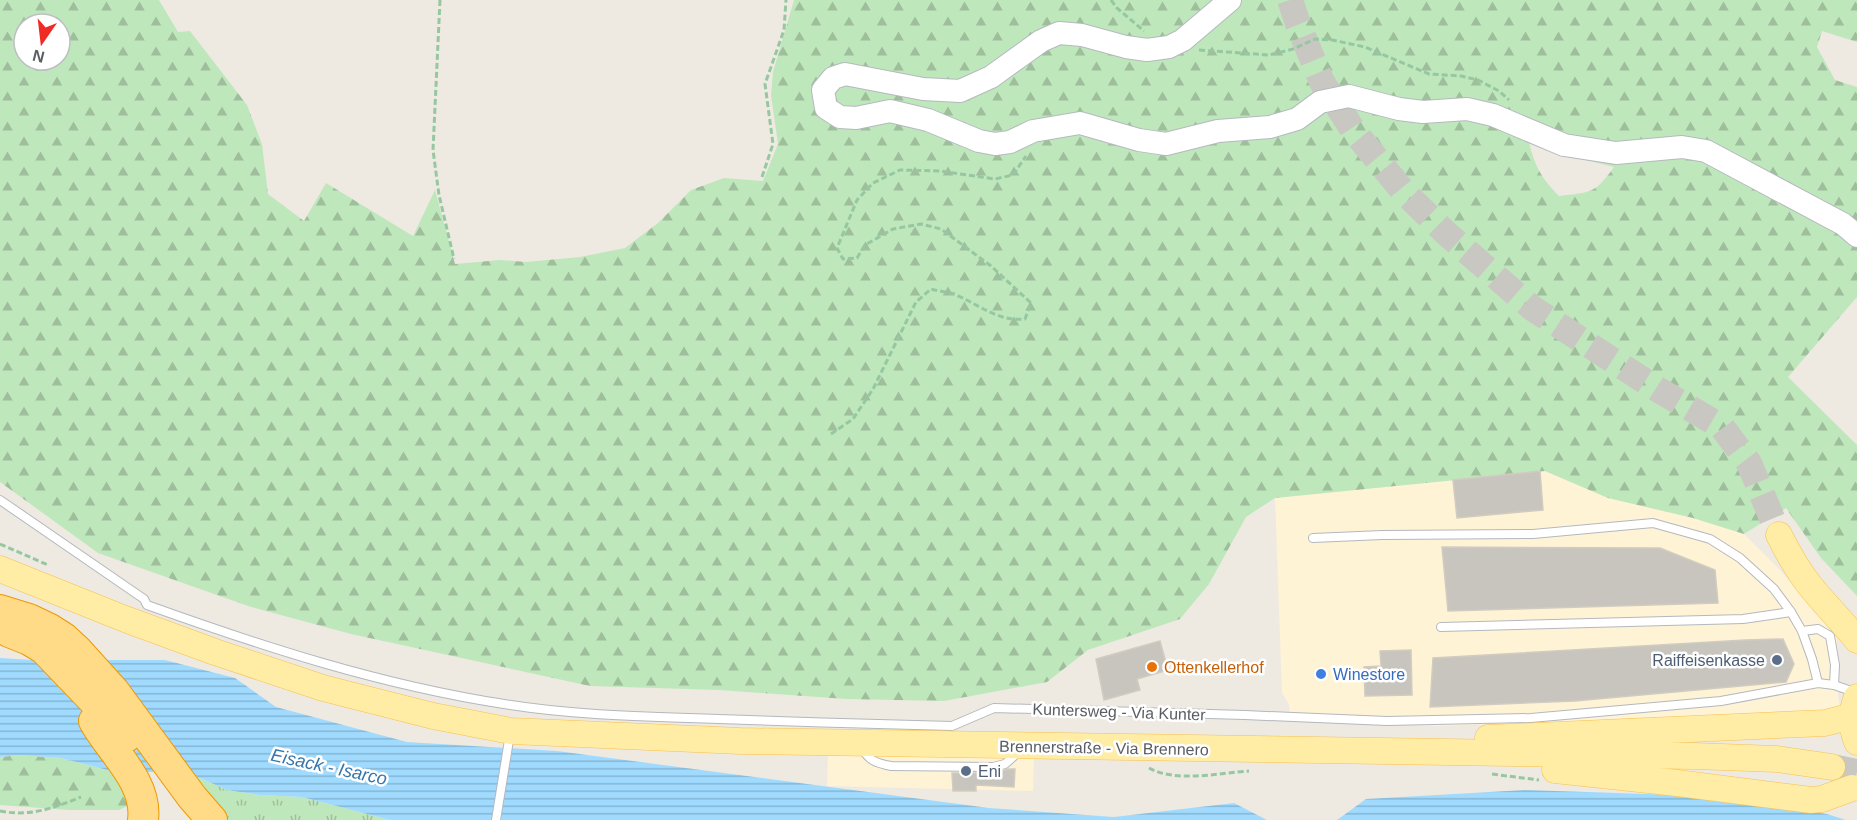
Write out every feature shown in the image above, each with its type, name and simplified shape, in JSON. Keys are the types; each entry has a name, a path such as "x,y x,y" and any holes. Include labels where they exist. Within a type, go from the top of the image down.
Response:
{"highway":[{"path":"0,610 29,619 50,629 54,644 80,671 116,724 195,816"},
{"path":"0,632 13,633 54,644"},
{"path":"80,671 99,730 131,775 143,812"},
{"path":"80,671 114,691 195,816"}],"main road":[{"path":"1779,535 1805,579 1824,604 1849,624 1857,640"},
{"name":"Brennerstraße - Via Brennero","path":"0,569 125,619 323,688 510,737 1348,752"},
{"path":"1855,702 1852,727 1857,742"},
{"path":"1348,752 1479,739 1825,723 1855,702"},
{"path":"1348,752 1537,768 1811,800 1822,799 1855,787"},
{"path":"1483,764 1706,756 1777,759 1832,766"}],"street":[{"path":"1230,0 1183,40 1169,48 1147,50 1082,35 1059,33 1041,41 991,77 960,91 922,89 845,74 833,78 824,90 826,108 840,117 856,118 890,111 928,120 979,141 995,144 1010,142 1032,131 1080,123 1139,140 1166,144 1218,131 1270,128 1297,118 1320,102 1349,96 1399,109 1423,112 1467,109 1493,115 1564,145 1616,153 1682,147 1706,151 1843,224 1857,236"}],"lane":[{"name":"Kuntersweg - Via Kunter","path":"0,500 144,599 147,605 224,633 325,665 407,686 506,705 601,715 952,726 994,708 1387,721 1531,718 1721,701 1818,683 1834,685 1855,702"},
{"path":"1313,538 1533,534 1653,523 1710,539 1740,558 1766,580 1791,612 1802,631 1818,683"},
{"path":"1441,627 1743,619 1791,612"},
{"path":"1802,631 1818,629 1830,636 1835,665 1834,685"},
{"path":"496,820 510,737"}],"path":[{"path":"440,0 432,150 439,195 454,259"},
{"path":"762,177 773,144 765,84 784,30 786,0"},
{"path":"1111,0 1157,43 1169,48 1269,55 1293,49 1315,39 1332,40 1365,47 1429,74 1461,76 1478,80 1499,91 1514,105 1524,128"},
{"path":"831,434 853,419 873,389 916,302 931,289 953,294 980,309 1012,320 1025,319 1031,303 991,266 941,229 921,224 893,230 865,245 856,258 843,259 837,248 857,201 873,183 900,170 940,171 994,179 1013,175 1026,157 1021,136"},
{"path":"1144,764 1156,772 1178,776 1257,770"},
{"path":"1483,764 1542,780"},
{"path":"0,811 15,814 43,811 81,797"}],"shaded area":[{"path":"1545,471 1608,498 1693,518 1744,534 1779,569 1837,638 1838,697 1841,710 1804,720 1591,721 1436,726 1290,720 1289,704 1282,693 1275,498"},
{"path":"828,750 1034,754 1033,791 827,786"}],"green space":[{"path":"0,0 159,0 178,32 190,31 247,105 262,144 268,194 304,221 326,183 413,236 435,190 455,264 500,260 526,262 580,257 625,248 658,223 691,190 724,178 763,181 778,144 771,95 773,72 794,0 1857,0 1857,42 1822,31 1817,47 1835,80 1857,87 1857,297 1788,377 1857,445 1857,596 1821,558 1786,508 1744,534 1693,518 1608,498 1545,471 1275,498 1246,517 1209,584 1180,619 1088,650 1047,682 944,701 846,699 719,690 590,686 351,634 251,607 98,553 0,482","holes":["1528,138 1558,153 1614,167 1597,187 1578,194 1559,196 1539,170"]},
{"path":"19,755 61,758 119,773 136,802 119,810 68,810 0,805 0,757"},
{"path":"184,771 227,790 259,795 302,797 390,820 226,820"}],"water":[{"name":"Eisack - Isarco","path":"0,658 165,660 235,678 276,707 407,742 557,751 989,808 1114,817 1234,803 1267,820 390,820 302,797 259,795 227,790 184,771 119,773 61,758 19,755 0,757"},
{"path":"1525,790 1708,796 1827,814 1846,820 1337,820 1366,799"}],"building":[{"path":"1540,471 1543,510 1457,518 1453,480"},
{"path":"1442,547 1660,548 1715,570 1718,603 1448,611"},
{"path":"1783,639 1794,664 1786,682 1575,701 1430,707 1433,658"},
{"path":"1160,641 1168,670 1137,679 1140,690 1104,700 1096,659"},
{"path":"1411,650 1412,695 1365,696 1364,667 1381,666 1380,651"},
{"path":"1015,769 1014,787 976,785 976,791 953,791 952,773 993,773"}],"tunnel":[{"path":"1290,0 1322,82 1353,130 1403,191 1447,234 1532,308 1657,389 1722,427 1749,463 1779,535"},
{"path":"1832,767 1857,772"}],"place":[{"name":"Raiffeisenkasse","path":"1777,660"},
{"name":"Ottenkellerhof","path":"1152,667"},
{"name":"Winestore","path":"1321,674"},
{"name":"Eni","path":"966,771"}]}
